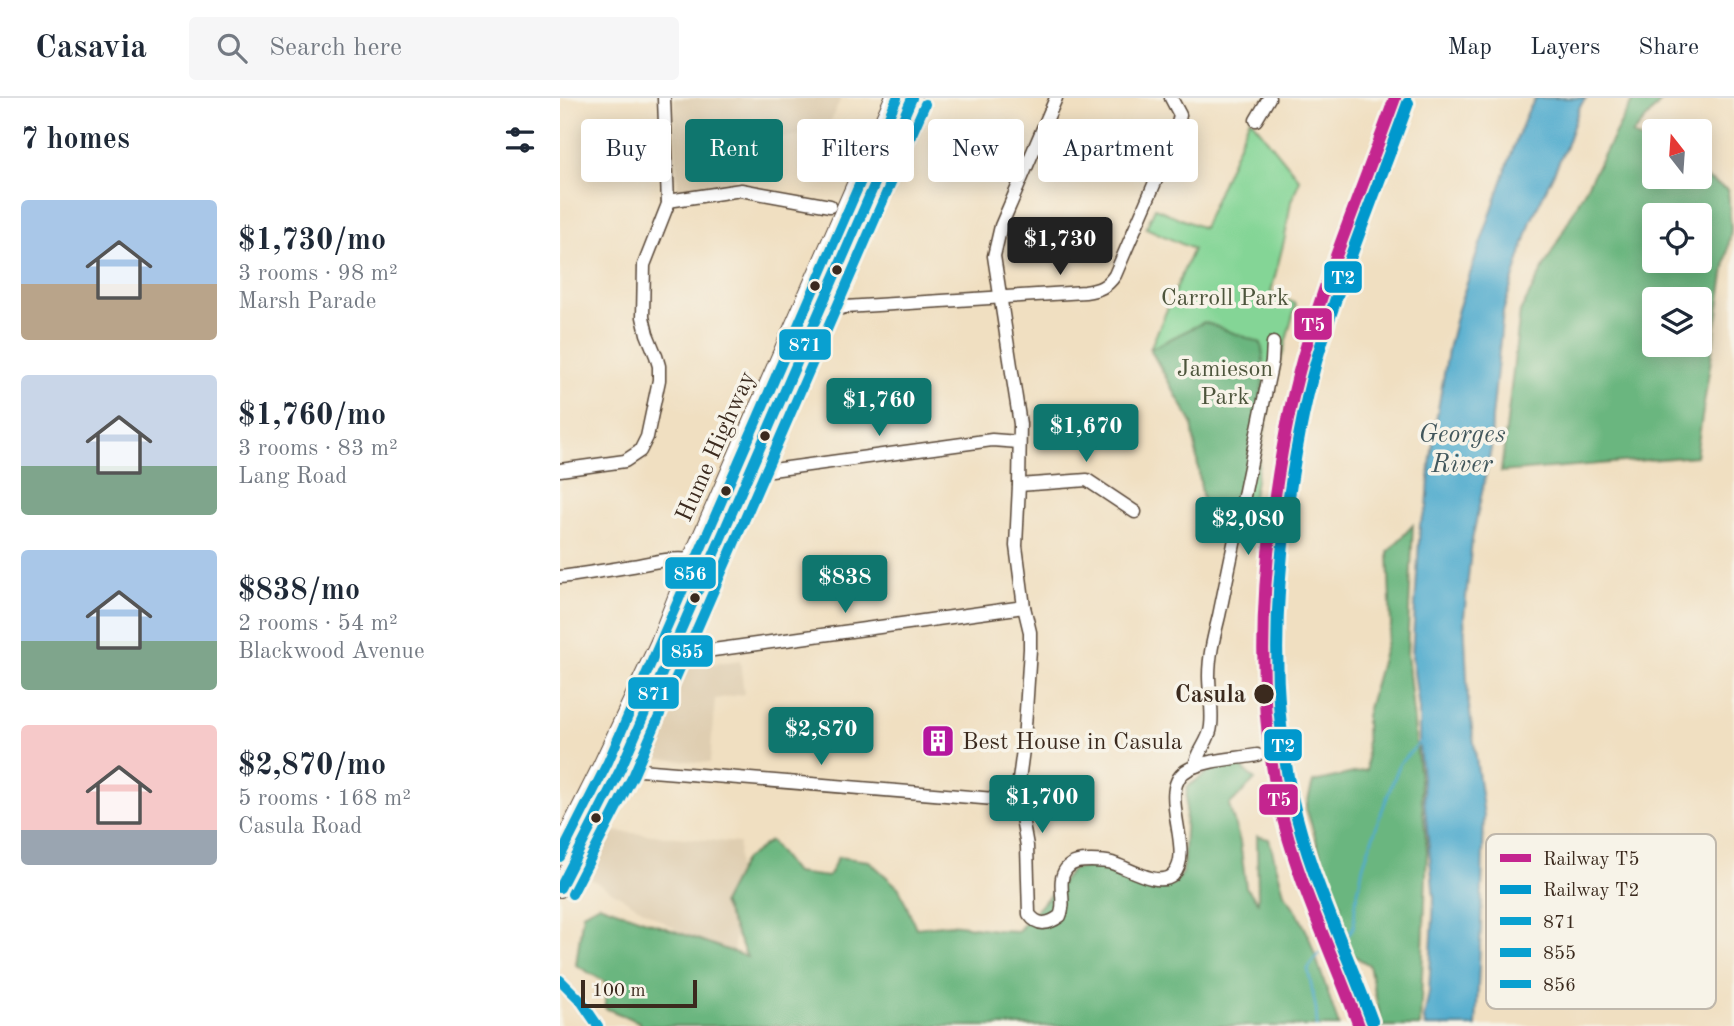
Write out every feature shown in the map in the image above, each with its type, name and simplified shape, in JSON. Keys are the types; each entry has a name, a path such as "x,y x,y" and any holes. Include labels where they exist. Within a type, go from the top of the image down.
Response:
{"highway":[{"name":"Hume Highway","path":"742,470 894,98"},
{"name":"Hume Highway","path":"560,850 818,315 912,98"},
{"name":"Hume Highway","path":"560,888 621,768 670,656 700,563"}],"street":[{"path":"560,470 625,461 640,452 648,437 659,380 659,366 643,317 644,265 668,201 664,98"},
{"path":"1056,98 1001,226 995,256 1020,424 1016,545 1030,632 1030,649 1024,742 1018,780 1027,845 1029,914 1037,922 1050,922 1060,916 1064,874 1067,868 1077,862 1107,862 1157,879 1173,874 1179,864 1178,826 1173,795 1178,778 1195,766 1257,755"},
{"path":"818,315 845,307 1085,292 1108,285 1115,275 1175,136 1180,115 1171,98"},
{"path":"1256,120 1269,98"},
{"path":"668,201 741,190 830,206"},
{"path":"830,289 839,304 845,307"},
{"path":"1195,766 1196,758 1210,735 1211,649 1272,361 1273,343"},
{"path":"742,470 992,440 1019,442"},
{"path":"1019,485 1087,480 1135,512"},
{"path":"560,577 659,561 700,563"},
{"path":"670,656 1024,607"},
{"path":"600,770 621,768 1019,801"},
{"path":"560,979 581,1001 598,1026"}],"shaded area":[{"path":"674,98 841,98 832,119 797,119 797,136 783,138 783,119 685,119 685,182 733,182 732,186 678,193"},
{"path":"740,660 744,694 715,699 710,763 637,757 672,675 683,668"},
{"path":"601,830 739,843 733,963 579,872"}],"green space":[{"path":"1634,98 1664,98 1646,119 1642,119 1642,123 1632,135 1642,140 1642,189 1712,189 1712,181 1728,190 1731,229 1712,352 1712,287 1642,287 1642,357 1711,357 1696,456 1501,472 1520,312"},
{"name":"Carroll Park","path":"1250,118 1300,180 1291,201 1271,292 1296,304 1270,400 1251,508 1205,516 1192,423 1150,349 1193,249 1146,228 1155,208 1203,228"},
{"name":"Jamieson Park","path":"1204,322 1261,343 1264,366 1260,400 1223,563 1227,512 1205,516 1192,423 1150,349"},
{"path":"1413,525 1407,653 1427,851 1420,1026 1382,1026 1369,965 1346,951 1334,919 1341,905 1325,868 1306,808 1313,782 1367,770 1366,716 1391,626 1388,552"},
{"path":"1237,763 1255,780 1229,805 1240,842 1246,887 1258,902 1257,836 1269,839 1284,893 1308,934 1339,1026 639,1026 639,1022 605,1008 605,982 576,965 583,913 599,904 747,957 722,903 744,860 770,841 795,873 828,877 838,857 869,861 899,888 916,928 951,924 1018,931 1073,869 1099,866 1153,887 1173,885 1183,873 1187,787 1215,767"}],"water":[{"name":"Georges River","path":"1536,98 1586,98 1580,106 1565,149 1531,221 1503,312 1491,449 1472,540 1464,617 1468,699 1484,816 1476,1026 1425,1026 1434,898 1419,748 1419,709 1412,657 1420,524 1427,508 1437,415 1458,309 1515,143"}],"waterway":[{"path":"1317,1026 1308,969 1318,954 1345,940 1354,926 1363,866 1380,816 1400,763 1420,742"}],"railway":[{"path":"1366,1026 1312,871 1298,811 1280,669 1277,537 1284,471 1305,374 1334,280 1404,98"}],"rail line":[{"name":"T5","path":"1359,1026 1305,888 1279,802 1267,732 1263,625 1275,498 1284,437 1298,377 1324,292 1395,98"},
{"name":"T2","path":"1372,1021 1318,883 1292,797 1281,728 1277,623 1286,518 1298,440 1311,381 1337,297 1408,103"}],"transit line":[{"name":"856","path":"560,857 608,762 897,98"},
{"name":"871","path":"560,888 621,768 912,98"},
{"name":"855","path":"572,894 634,774 925,104"},
{"name":"871","path":"560,980 581,1001 598,1026"}],"place":[{"name":"Casula","path":"1264,694"},
{"name":"Best House in Casula","path":"938,741"}]}
